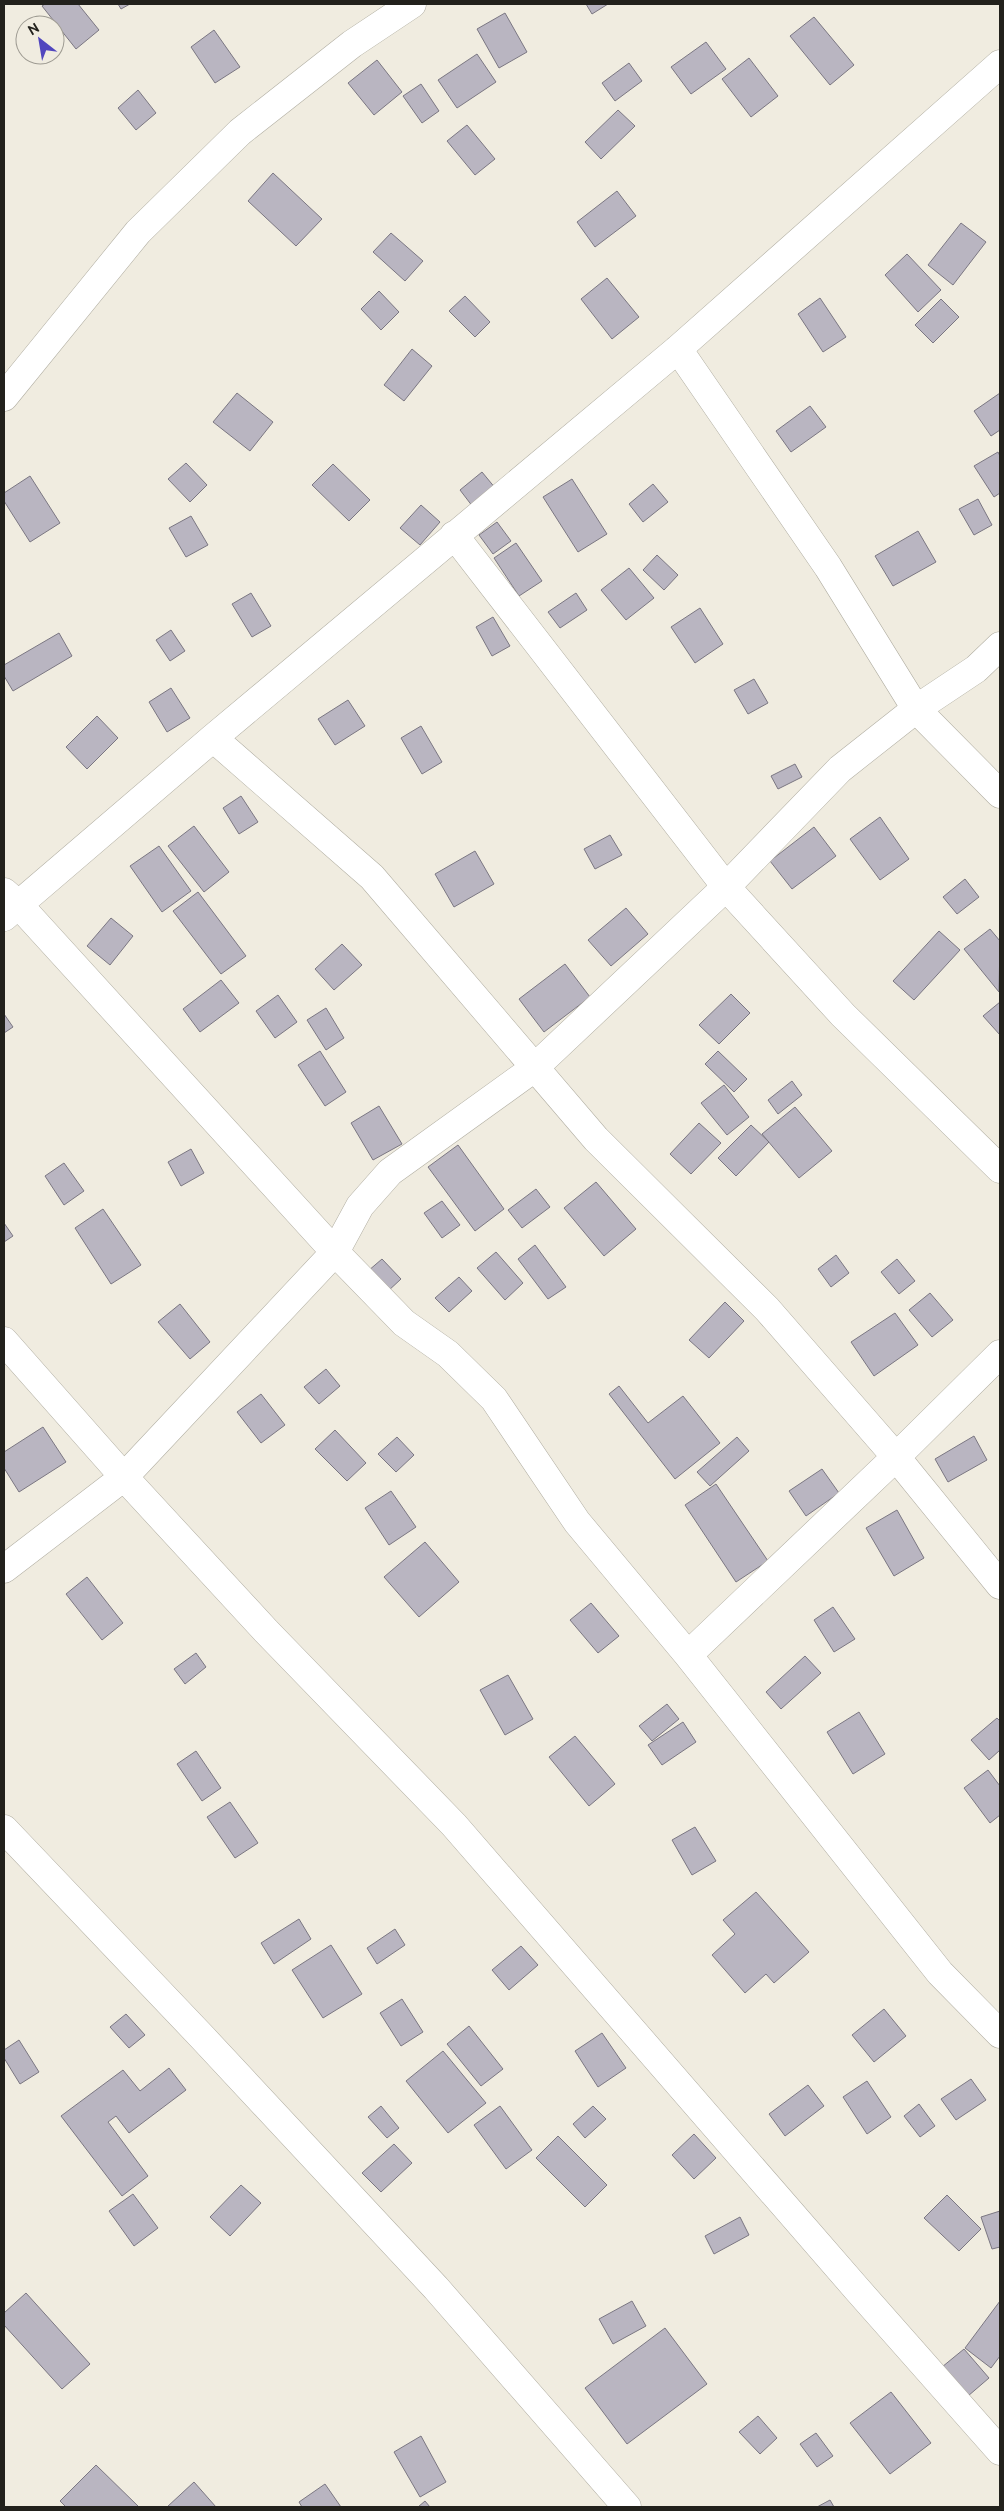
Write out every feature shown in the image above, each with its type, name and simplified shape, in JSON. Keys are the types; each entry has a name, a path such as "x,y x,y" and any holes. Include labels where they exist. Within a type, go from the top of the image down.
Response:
{"street":[{"path":"4,397 138,232 233,138 352,44 412,4"},
{"path":"1000,64 678,348 212,738 8,904 404,1323 448,1354 494,1399 577,1522 688,1655 940,1973 1000,2034"},
{"path":"678,348 828,567 916,709 1000,794"},
{"path":"454,535 726,887 843,1015 1000,1169"},
{"path":"4,1569 124,1477 335,1252 360,1206 390,1172 533,1069 726,887 840,769 916,709 976,669 1000,646"},
{"path":"212,738 372,878 533,1069 596,1139 767,1309 896,1457 1000,1586"},
{"path":"4,1341 124,1477 260,1624 454,1825 1000,2451"},
{"path":"688,1655 896,1457 1000,1354"},
{"path":"4,1829 204,2038 436,2288 613,2502"}],"building":[{"path":"45,4 78,4 99,30 76,49 65,35 65,15 49,15 42,6"},
{"path":"118,4 130,4 121,9"},
{"path":"586,4 608,4 592,14"},
{"path":"505,13 527,52 499,68 477,29"},
{"path":"814,17 854,65 830,85 790,36"},
{"path":"214,30 240,67 215,83 191,47"},
{"path":"706,42 726,69 691,94 671,67"},
{"path":"477,54 496,82 457,108 438,80"},
{"path":"749,58 778,96 751,117 722,79"},
{"path":"377,60 402,92 374,115 348,83"},
{"path":"629,63 642,81 615,101 602,83"},
{"path":"421,84 439,111 422,123 403,96"},
{"path":"138,90 156,113 136,130 118,108"},
{"path":"618,110 635,126 601,159 585,142"},
{"path":"467,125 495,159 475,175 447,141"},
{"path":"273,173 322,219 296,246 248,201"},
{"path":"617,191 636,216 595,247 577,222"},
{"path":"961,223 986,242 953,285 928,265"},
{"path":"391,233 423,261 405,281 373,252"},
{"path":"907,254 941,290 918,312 885,275"},
{"path":"607,278 639,317 612,339 581,299"},
{"path":"379,291 399,312 381,330 361,309"},
{"path":"465,296 490,322 475,337 449,311"},
{"path":"820,298 846,337 823,352 798,314"},
{"path":"941,299 959,317 933,343 915,325"},
{"path":"412,349 432,366 404,401 384,385"},
{"path":"237,393 273,422 250,451 213,422"},
{"path":"1000,393 1000,430 991,436 974,411"},
{"path":"810,406 826,427 791,452 776,431"},
{"path":"998,452 1000,456 1000,493 994,497 974,466"},
{"path":"186,463 207,485 190,502 168,479"},
{"path":"333,464 370,500 349,521 312,485"},
{"path":"482,472 496,489 473,507 460,490"},
{"path":"30,476 60,523 30,542 4,501 4,493"},
{"path":"572,479 607,534 578,552 543,497"},
{"path":"653,484 668,502 643,522 629,504"},
{"path":"978,499 992,525 974,535 959,509"},
{"path":"421,505 440,522 420,545 400,528"},
{"path":"191,516 208,545 186,557 169,528"},
{"path":"497,522 511,541 493,554 479,535"},
{"path":"918,531 936,562 893,586 875,556"},
{"path":"516,543 542,581 519,596 494,558"},
{"path":"657,555 678,575 664,590 643,570"},
{"path":"629,568 654,598 626,620 601,590"},
{"path":"251,593 271,626 252,637 232,604"},
{"path":"576,593 587,610 560,628 548,612"},
{"path":"700,608 723,644 695,663 671,627"},
{"path":"493,617 510,646 492,656 476,627"},
{"path":"171,630 185,651 170,661 156,640"},
{"path":"59,633 72,656 13,691 4,676 4,665"},
{"path":"754,679 768,703 748,714 734,690"},
{"path":"171,688 190,718 167,732 149,702"},
{"path":"348,700 365,726 335,745 318,719"},
{"path":"97,716 118,738 87,769 66,747"},
{"path":"421,726 442,762 422,774 401,738"},
{"path":"795,764 802,777 778,789 771,776"},
{"path":"241,796 258,822 239,834 223,808"},
{"path":"880,817 909,859 880,880 850,839"},
{"path":"194,826 229,872 204,892 168,846"},
{"path":"814,827 836,856 792,889 770,861"},
{"path":"610,835 622,855 595,869 584,849"},
{"path":"159,846 191,891 162,912 130,866"},
{"path":"475,851 494,884 454,907 435,874"},
{"path":"965,879 979,897 957,914 943,897"},
{"path":"198,892 246,956 221,974 173,911"},
{"path":"626,908 648,934 611,966 588,940"},
{"path":"111,918 133,936 110,965 87,946"},
{"path":"990,929 1000,941 999,992 964,949"},
{"path":"939,931 960,950 914,1000 893,981"},
{"path":"342,944 362,965 334,990 315,969"},
{"path":"565,964 590,997 544,1032 519,999"},
{"path":"221,980 239,1003 200,1032 183,1009"},
{"path":"731,994 750,1013 719,1044 699,1025"},
{"path":"278,995 297,1022 275,1038 256,1011"},
{"path":"1000,1002 1000,1035 983,1016"},
{"path":"326,1008 344,1038 326,1050 307,1020"},
{"path":"4,1014 13,1027 4,1033"},
{"path":"320,1051 346,1092 325,1106 298,1065"},
{"path":"718,1051 747,1079 734,1092 705,1064"},
{"path":"792,1081 802,1095 778,1114 768,1100"},
{"path":"724,1085 749,1117 727,1135 701,1103"},
{"path":"379,1106 402,1144 373,1160 351,1123"},
{"path":"795,1107 832,1151 799,1178 762,1134"},
{"path":"699,1123 721,1143 691,1174 670,1154"},
{"path":"751,1125 769,1142 736,1176 718,1158"},
{"path":"458,1145 504,1209 475,1231 428,1167"},
{"path":"191,1149 204,1173 181,1186 168,1162"},
{"path":"64,1163 84,1191 64,1205 45,1176"},
{"path":"596,1182 636,1229 604,1256 564,1208"},
{"path":"536,1189 550,1207 522,1228 508,1210"},
{"path":"442,1201 460,1225 442,1238 424,1213"},
{"path":"103,1209 141,1265 111,1284 75,1228"},
{"path":"4,1223 13,1236 4,1242"},
{"path":"535,1245 566,1287 548,1299 518,1259"},
{"path":"496,1252 523,1283 505,1300 477,1268"},
{"path":"836,1255 849,1273 831,1287 818,1269"},
{"path":"382,1259 401,1279 387,1292 368,1271"},
{"path":"897,1259 915,1281 899,1294 881,1272"},
{"path":"459,1277 472,1291 449,1312 435,1298"},
{"path":"930,1293 953,1320 932,1337 909,1310"},
{"path":"725,1302 744,1321 709,1358 689,1340"},
{"path":"180,1304 210,1342 190,1359 158,1322"},
{"path":"895,1313 918,1345 874,1376 851,1342"},
{"path":"326,1369 340,1386 319,1404 304,1387"},
{"path":"619,1386 648,1423 683,1396 720,1443 675,1479 609,1394"},
{"path":"261,1394 285,1425 261,1443 237,1412"},
{"path":"43,1427 66,1462 19,1492 4,1468 4,1452"},
{"path":"335,1430 366,1463 347,1481 315,1449"},
{"path":"974,1436 987,1460 948,1482 935,1459"},
{"path":"397,1437 414,1455 396,1472 378,1454"},
{"path":"737,1437 749,1451 710,1486 697,1472"},
{"path":"822,1469 839,1493 806,1516 789,1491"},
{"path":"716,1484 768,1561 736,1582 685,1505"},
{"path":"391,1491 416,1527 389,1545 365,1508"},
{"path":"897,1510 924,1558 894,1576 866,1528"},
{"path":"425,1542 459,1582 419,1617 384,1577"},
{"path":"87,1577 123,1623 102,1640 66,1594"},
{"path":"591,1603 619,1636 598,1653 570,1620"},
{"path":"833,1607 855,1639 834,1652 814,1620"},
{"path":"196,1653 206,1667 185,1684 174,1669"},
{"path":"805,1656 821,1673 781,1709 766,1692"},
{"path":"508,1675 533,1719 505,1735 480,1690"},
{"path":"667,1704 679,1719 652,1741 639,1726"},
{"path":"859,1712 885,1754 853,1774 827,1732"},
{"path":"997,1718 1000,1721 1000,1750 989,1760 971,1740"},
{"path":"683,1722 696,1742 662,1765 648,1745"},
{"path":"575,1736 615,1784 589,1806 549,1757"},
{"path":"196,1751 221,1788 202,1801 177,1764"},
{"path":"988,1770 1000,1786 1000,1815 990,1823 964,1788"},
{"path":"230,1802 258,1843 235,1858 207,1817"},
{"path":"695,1827 716,1861 692,1875 672,1840"},
{"path":"756,1892 809,1952 774,1983 766,1974 745,1993 712,1955 735,1934 723,1920"},
{"path":"299,1919 311,1939 274,1964 261,1943"},
{"path":"395,1929 405,1945 377,1964 367,1948"},
{"path":"331,1945 362,1994 323,2018 292,1970"},
{"path":"521,1946 538,1965 509,1990 492,1970"},
{"path":"402,1999 423,2032 401,2046 380,2013"},
{"path":"884,2009 906,2036 874,2062 852,2035"},
{"path":"126,2014 145,2035 129,2048 110,2027"},
{"path":"469,2026 503,2069 481,2086 447,2044"},
{"path":"602,2033 626,2068 598,2087 575,2051"},
{"path":"19,2040 39,2072 20,2084 4,2058 4,2050"},
{"path":"443,2051 486,2103 448,2133 406,2081"},
{"path":"169,2068 186,2090 129,2133 116,2116 108,2122 148,2176 122,2196 61,2116 123,2070 140,2091"},
{"path":"971,2079 986,2100 956,2120 941,2099"},
{"path":"867,2081 891,2117 867,2134 843,2097"},
{"path":"808,2085 824,2106 785,2136 769,2114"},
{"path":"919,2104 935,2126 920,2137 904,2116"},
{"path":"381,2106 399,2128 387,2138 368,2117"},
{"path":"500,2106 532,2150 506,2169 474,2125"},
{"path":"593,2106 606,2119 585,2138 573,2124"},
{"path":"694,2134 716,2158 694,2179 672,2155"},
{"path":"558,2136 607,2185 585,2207 536,2158"},
{"path":"394,2144 412,2163 381,2192 362,2173"},
{"path":"241,2185 261,2203 230,2236 210,2217"},
{"path":"133,2194 158,2228 134,2246 109,2211"},
{"path":"947,2195 981,2229 959,2251 924,2218"},
{"path":"1000,2211 1000,2247 992,2249 981,2217"},
{"path":"740,2217 749,2235 714,2254 705,2236"},
{"path":"26,2293 90,2364 62,2389 4,2325 4,2313"},
{"path":"632,2301 646,2326 613,2344 599,2319"},
{"path":"1000,2301 1000,2356 991,2368 965,2348"},
{"path":"665,2328 707,2384 627,2444 585,2388"},
{"path":"964,2349 989,2378 968,2396 942,2367"},
{"path":"891,2392 931,2443 890,2474 850,2423"},
{"path":"758,2416 777,2438 760,2454 739,2432"},
{"path":"816,2433 833,2456 817,2467 800,2444"},
{"path":"421,2436 446,2482 420,2497 394,2452"},
{"path":"96,2465 139,2507 66,2507 60,2501"},
{"path":"194,2482 216,2507 167,2507"},
{"path":"325,2484 341,2507 302,2507 299,2502"},
{"path":"830,2500 834,2507 817,2507"},
{"path":"425,2501 430,2507 418,2507"}]}
